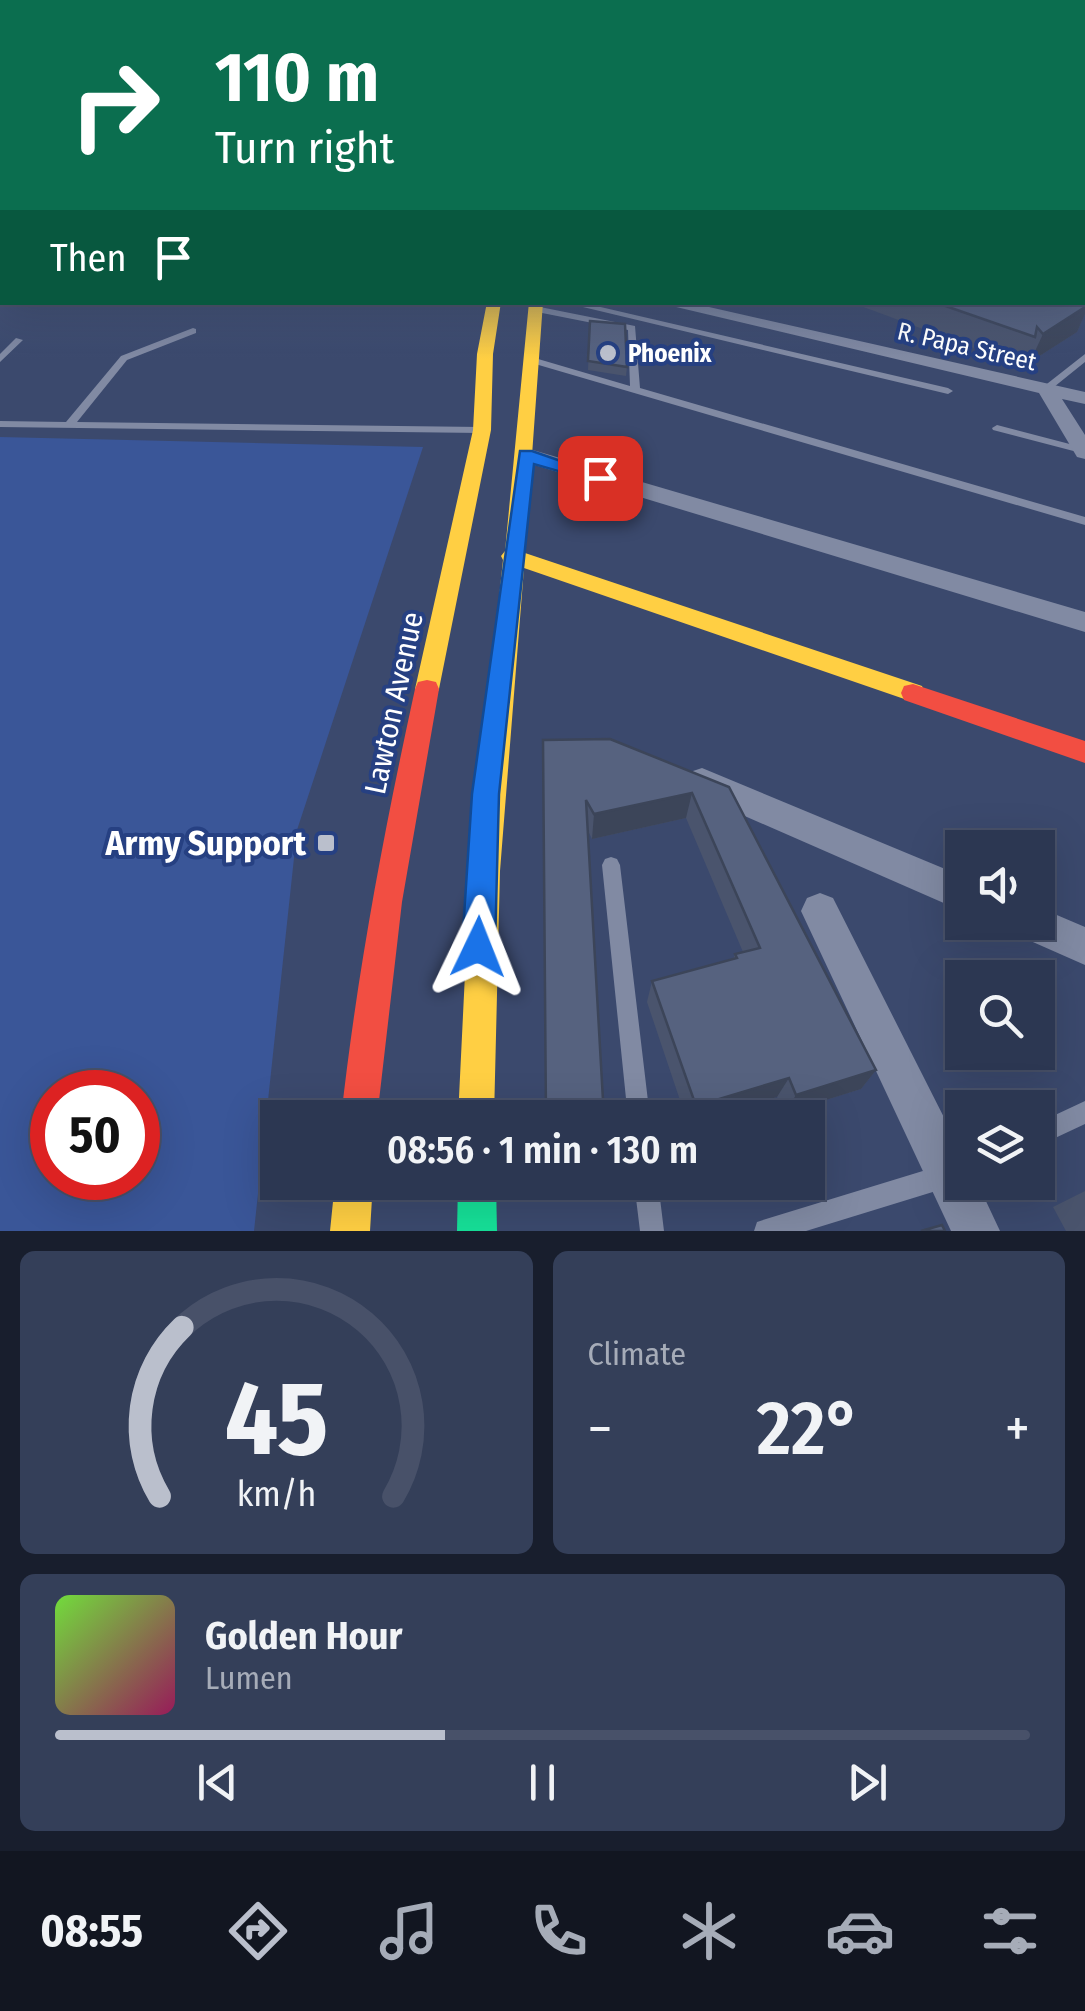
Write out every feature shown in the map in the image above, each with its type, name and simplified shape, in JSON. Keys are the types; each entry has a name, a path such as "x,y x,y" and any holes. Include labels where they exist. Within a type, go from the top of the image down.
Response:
{"main road":[{"name":"Lawton Avenue","path":"360,1100 368,1004 390,859 482,430 485,354 493,305"},
{"path":"477,1100 486,794 526,455 528,358 535,306"},
{"path":"512,556 1085,752"},
{"path":"350,1231 353,1200"},
{"path":"477,1200 477,1231"}],"street":[{"name":"R. Papa Street","path":"675,305 1085,398"},
{"path":"1046,389 1085,452"},
{"path":"526,455 1085,622"},
{"path":"664,766 945,887"},
{"path":"820,911 945,1153"},
{"path":"1055,933 1085,946"},
{"path":"965,1200 976,1231"}],"lane":[{"path":"579,305 948,391"},
{"path":"535,306 632,328 635,390"},
{"path":"69,424 124,358 193,331"},
{"path":"0,358 20,340"},
{"path":"1046,389 1085,357"},
{"path":"528,358 1085,521"},
{"path":"0,424 482,430"},
{"path":"997,428 1085,452"},
{"path":"611,865 637,1100"},
{"path":"1055,1126 1085,1112"},
{"path":"766,1231 945,1177"},
{"path":"648,1200 652,1231"}],"shaded area":[{"path":"0,437 423,447 297,830 268,1100 260,1100 260,1175 254,1231 0,1231"}],"building":[{"path":"943,305 1085,305 1043,334 1037,327 1035,337"},
{"name":"Phoenix","path":"590,321 625,324 627,367 588,361"},
{"path":"610,739 729,787 876,1070 796,1095 789,1078 716,1100 694,1100 652,981 760,948 692,793 594,814 586,800 603,1100 546,1100 543,740"},
{"path":"942,1225 945,1231 921,1231"}],"traffic: fast":[{"path":"477,1200 477,1231"}],"traffic: slow":[{"path":"427,689 482,430 485,354 493,305"},
{"path":"476,1100 485,871 527,441 536,305"},
{"path":"511,556 913,693"},
{"path":"350,1231 353,1200"}],"traffic: jam":[{"path":"361,1100 387,902 427,689"},
{"path":"913,693 1085,752"}],"place":[{"name":"Phoenix","path":"608,353"},
{"name":"Army Support","path":"326,843"}],"route":[{"path":"478,947 486,794 526,455 600,478"}]}
